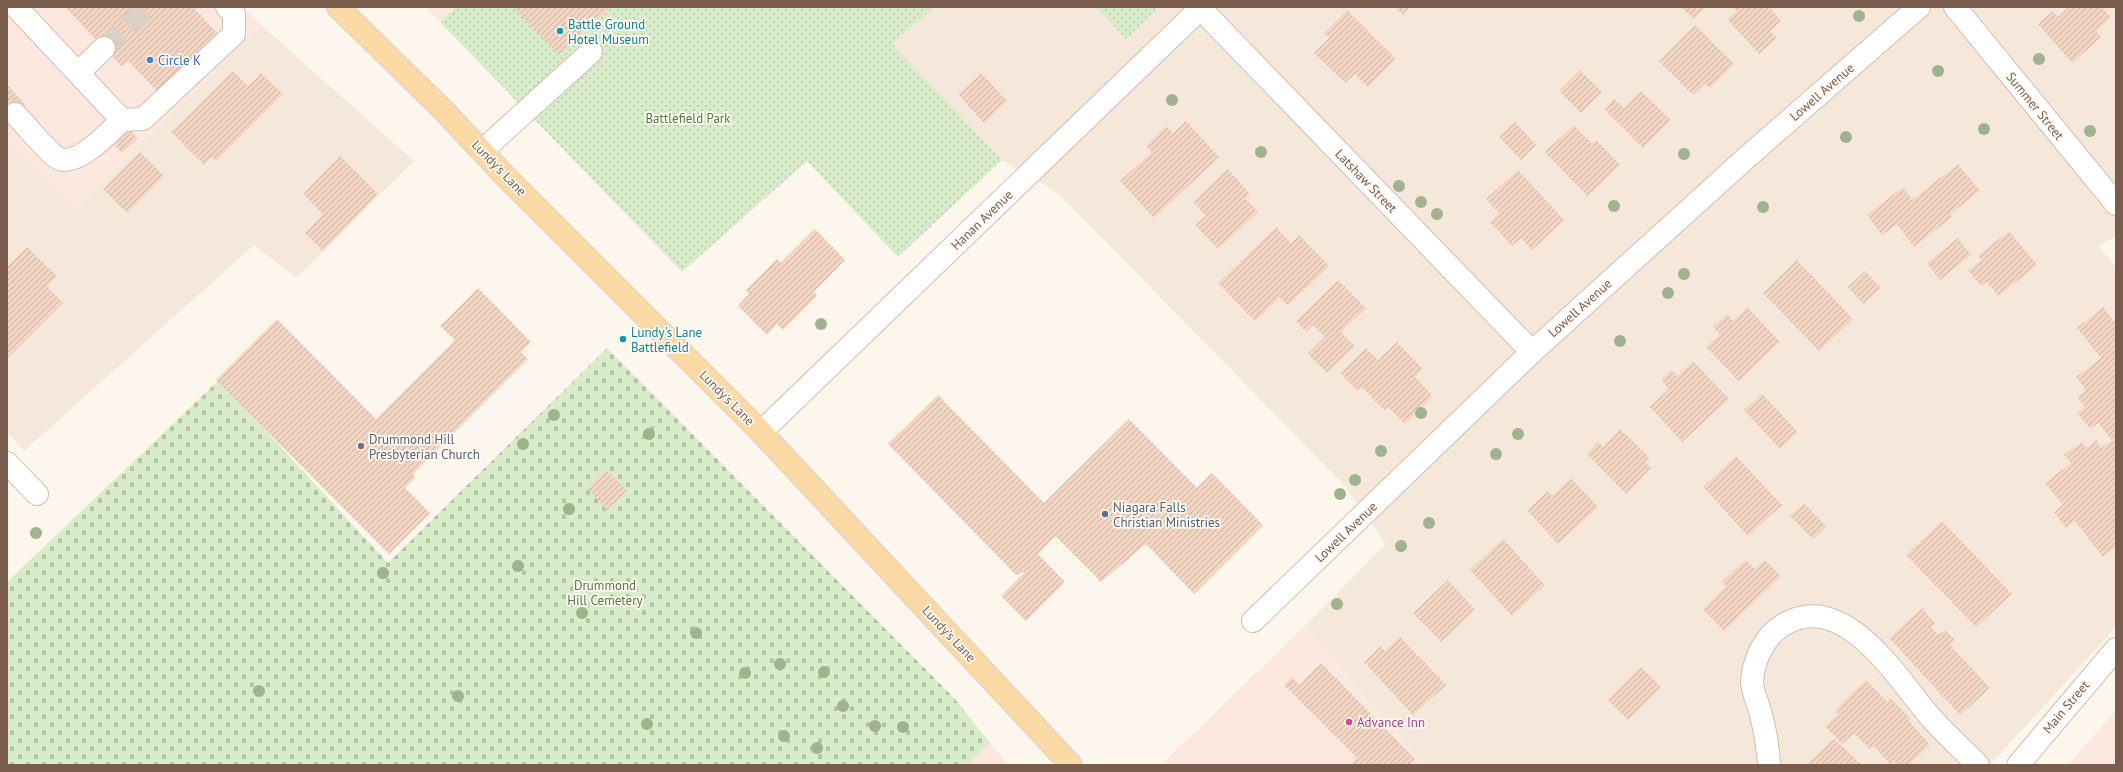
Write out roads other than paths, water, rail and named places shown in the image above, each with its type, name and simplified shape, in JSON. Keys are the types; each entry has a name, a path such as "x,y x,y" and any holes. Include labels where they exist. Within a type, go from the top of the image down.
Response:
{"main road":[{"name":"Lundy's Lane","path":"338,7 482,151 631,304 761,432 1071,765"}],"street":[{"path":"16,7 122,120"},
{"path":"16,114 57,158 72,160 90,149 122,120 143,119 234,34 234,14 227,7"},
{"name":"Lowell Avenue","path":"1253,621 1532,352 1745,159 1919,7"},
{"name":"Summer Street","path":"1955,7 2116,204"},
{"name":"Latshaw Street","path":"1202,8 1532,352"},
{"name":"Hanan Avenue","path":"761,432 1202,8"},
{"path":"78,73 104,48"},
{"path":"482,151 591,52"},
{"path":"7,462 37,494"},
{"path":"1769,765 1768,748 1752,683 1758,655 1772,633 1788,621 1808,615 1834,620 1856,632 1908,687 1927,713 1978,765"},
{"name":"Main Street","path":"2018,765 2116,649"}],"tunnel":[{"path":"104,48 148,7"}],"place":[{"name":"Battle Ground Hotel Museum","path":"560,31"},
{"name":"Circle K","path":"150,60"},
{"name":"Lundy's Lane Battlefield","path":"623,339"},
{"name":"Drummond Hill Presbyterian Church","path":"361,446"},
{"name":"Niagara Falls Christian Ministries","path":"1105,514"},
{"name":"Advance Inn","path":"1349,722"}],"park label":[{"name":"Battlefield Park","path":"688,118"},
{"name":"Drummond Hill Cemetery","path":"605,592"}]}
